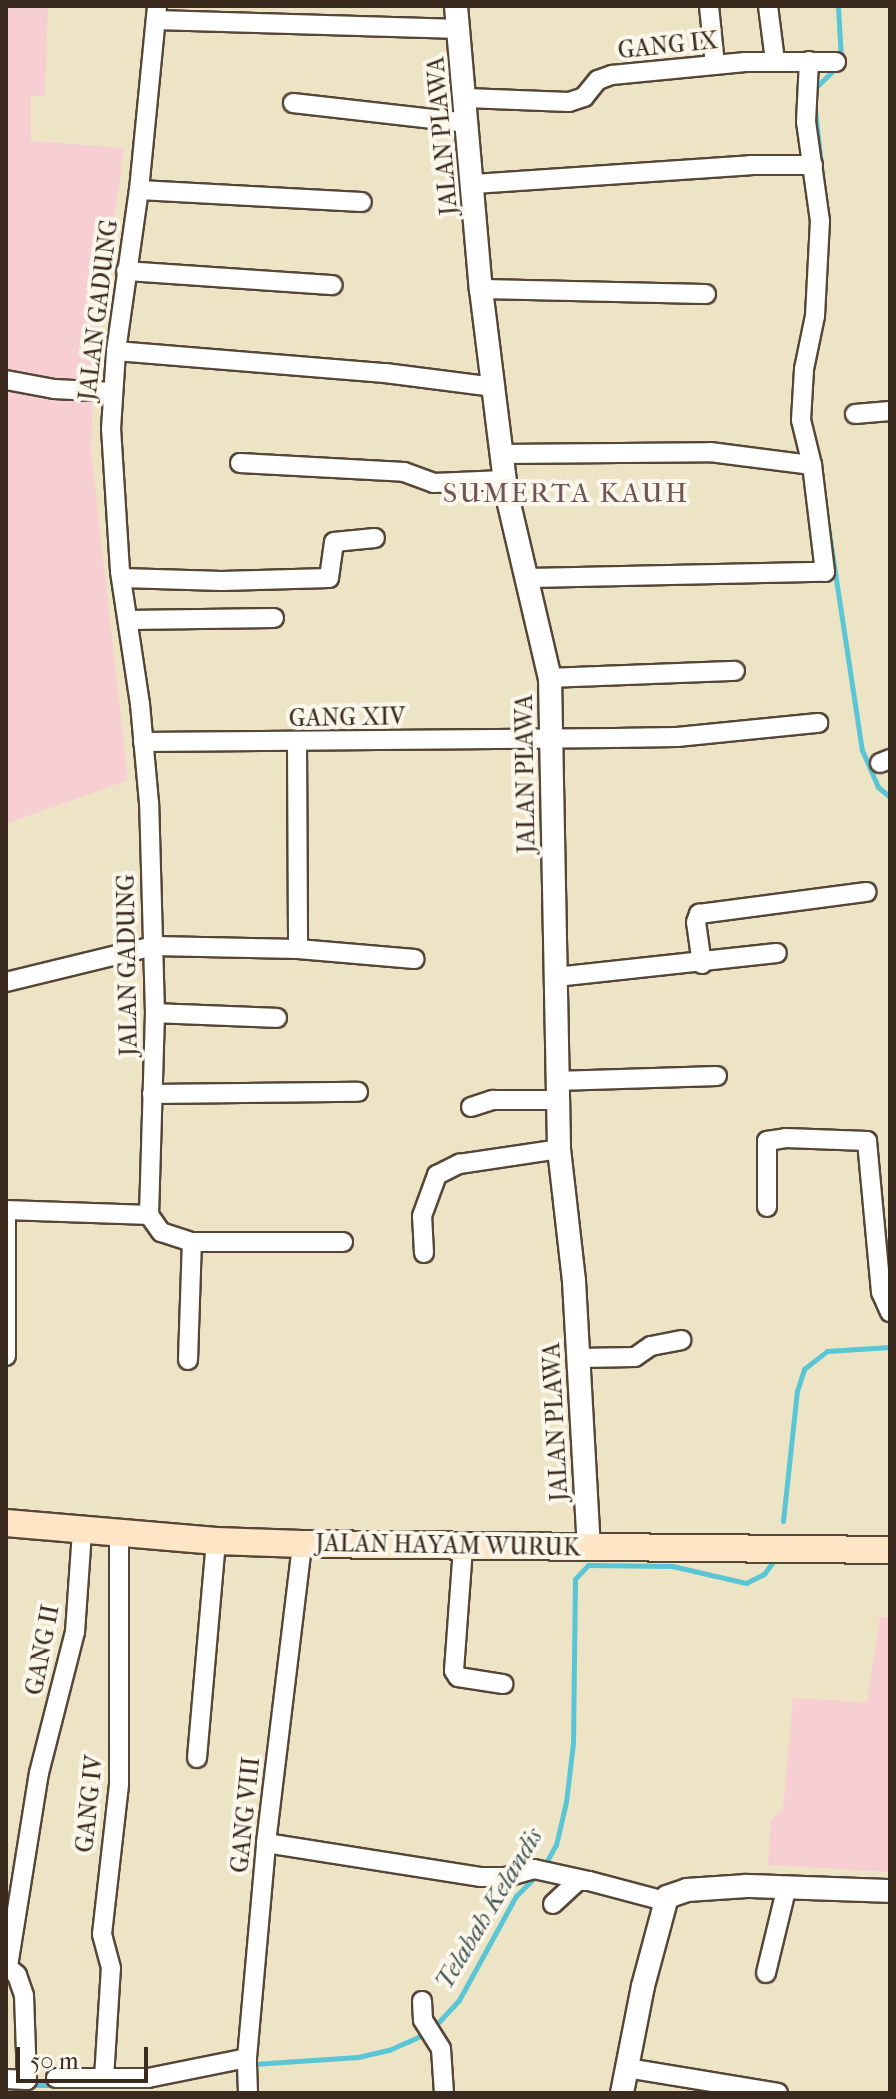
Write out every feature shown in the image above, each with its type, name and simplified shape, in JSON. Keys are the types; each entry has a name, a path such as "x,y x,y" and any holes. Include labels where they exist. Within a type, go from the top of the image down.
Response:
{"main road":[{"name":"JALAN HAYAM WURUK","path":"6,1523 216,1541 302,1544 890,1550"}],"street":[{"path":"143,6 157,13 460,29"},
{"name":"JALAN PLAWA","path":"456,6 481,289 504,480 550,678 559,1149 580,1358 589,1548"},
{"path":"709,6 715,65"},
{"path":"768,6 775,61"},
{"name":"JALAN GADUNG","path":"149,1215 154,946 143,742 111,464 116,351 139,190 157,13"},
{"name":"GANG IX","path":"466,98 569,102 584,97 606,76 775,61 836,62"},
{"path":"527,578 825,572 812,465 801,420 804,369 815,316 820,221 806,122 809,61"},
{"path":"293,103 468,123"},
{"path":"474,184 750,165 813,165"},
{"path":"139,190 362,202"},
{"path":"126,271 333,285"},
{"path":"481,289 706,294"},
{"path":"116,351 385,373 494,387"},
{"path":"6,380 54,389 113,392"},
{"path":"855,414 890,411"},
{"path":"501,454 710,452 812,465"},
{"path":"240,463 404,472 434,483 504,480"},
{"path":"122,578 222,581 329,578 334,542 375,538"},
{"path":"128,620 274,618"},
{"path":"550,678 735,671"},
{"name":"GANG XIV","path":"143,742 297,743 677,737 818,723"},
{"path":"297,743 298,949"},
{"path":"702,964 696,922 699,914 867,892"},
{"path":"6,982 154,946 298,949 415,959"},
{"path":"556,977 702,964 777,953"},
{"path":"155,1013 277,1018"},
{"path":"471,1107 493,1100 557,1090 717,1076"},
{"path":"152,1094 358,1092"},
{"path":"767,1207 767,1141 786,1138 867,1141 881,1292 890,1312"},
{"path":"424,1253 422,1216 437,1175 459,1164 559,1149"},
{"path":"6,1356 6,1210 149,1215 161,1232 192,1242 343,1242"},
{"path":"188,1360 192,1242"},
{"path":"580,1358 635,1357 651,1346 681,1340"},
{"name":"GANG II","path":"7,1966 39,1773 75,1632 82,1531"},
{"name":"GANG IV","path":"104,2078 111,1968 102,1934 119,1784 119,1533"},
{"path":"197,1758 216,1541"},
{"name":"GANG VIII","path":"248,2093 247,2064 266,1843 302,1544"},
{"path":"463,1548 454,1671 458,1677 503,1684"},
{"path":"266,1843 481,1877 506,1877 542,1870 664,1901"},
{"path":"553,1904 578,1881 589,1881"},
{"path":"766,1973 787,1886"},
{"path":"622,2093 664,1901 671,1894 687,1890 787,1886 890,1891"},
{"path":"6,2079 27,2080 24,1995 17,1975 7,1966"},
{"path":"422,2001 426,2025 439,2042 444,2093"},
{"path":"56,2078 148,2078 247,2064"},
{"path":"627,2068 778,2093"}],"shaded area":[{"path":"6,6 48,6 45,95 31,96 31,141 124,148 102,304 93,388 91,450 128,780 6,824"},
{"path":"880,1617 890,1618 890,1872 768,1865 771,1820 783,1808 793,1698 867,1702"}],"waterway":[{"path":"838,6 841,60"},
{"path":"815,88 836,68"},
{"path":"815,110 823,184"},
{"path":"828,526 862,750 878,787 890,797"},
{"name":"Telabah Kelandis","path":"783,1521 797,1391 804,1369 827,1351 890,1347"},
{"name":"Telabah Kelandis","path":"543,1868 556,1845 566,1802 573,1743 575,1579 588,1565 672,1566 746,1583 764,1574 772,1563"},
{"name":"Telabah Kelandis","path":"433,2028 459,2000 516,1896 536,1876"},
{"name":"Telabah Kelandis","path":"252,2064 358,2057 389,2050 425,2034"},
{"name":"Telabah Kelandis","path":"30,2085 56,2085"}],"district":[{"name":"SUMERTA KAUH","path":"566,493"}]}
